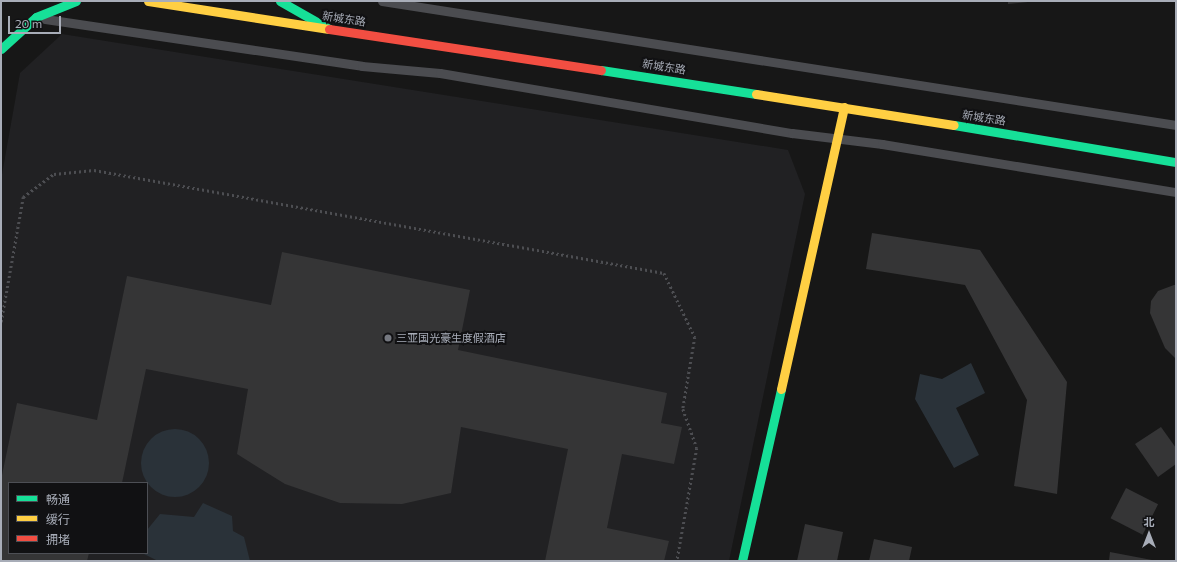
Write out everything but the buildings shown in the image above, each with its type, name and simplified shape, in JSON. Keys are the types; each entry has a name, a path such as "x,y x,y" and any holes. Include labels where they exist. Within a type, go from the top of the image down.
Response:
{"main road":[{"path":"1,49 36,17 76,1"},
{"name":"新城东路","path":"148,1 844,107 1176,162"},
{"path":"280,1 329,29"},
{"path":"742,561 844,107"}],"lane":[{"path":"382,1 1176,125"},
{"path":"36,17 362,66 440,73 837,139 1176,192"}],"path":[{"path":"1,322 23,197 54,174 94,170 664,272 695,337 684,409 697,448 678,561"}],"shaded area":[{"name":"三亚国光豪生度假酒店","path":"62,34 788,150 805,194 729,561 1,561 1,180 20,73"},
{"path":"971,363 985,393 956,408 979,455 954,468 915,399 920,374 942,379"},
{"path":"168,430 182,430 194,435 203,444 208,456 208,470 203,482 194,491 182,496 168,496 156,491 147,482 142,470 142,456 147,444 156,435"},
{"path":"203,503 232,516 233,531 244,537 250,561 158,561 144,554 148,554 148,529 160,514 194,517"}],"traffic: fast":[{"path":"1,49 36,17 76,1"},
{"path":"280,1 329,29"},
{"path":"601,70 756,94"},
{"path":"954,125 1176,162"},
{"path":"742,561 781,389"}],"traffic: slow":[{"path":"148,1 329,29"},
{"path":"756,94 954,125"},
{"path":"781,389 844,107"}],"traffic: jam":[{"path":"329,29 601,70"}],"place":[{"name":"三亚国光豪生度假酒店","path":"388,338"}]}
